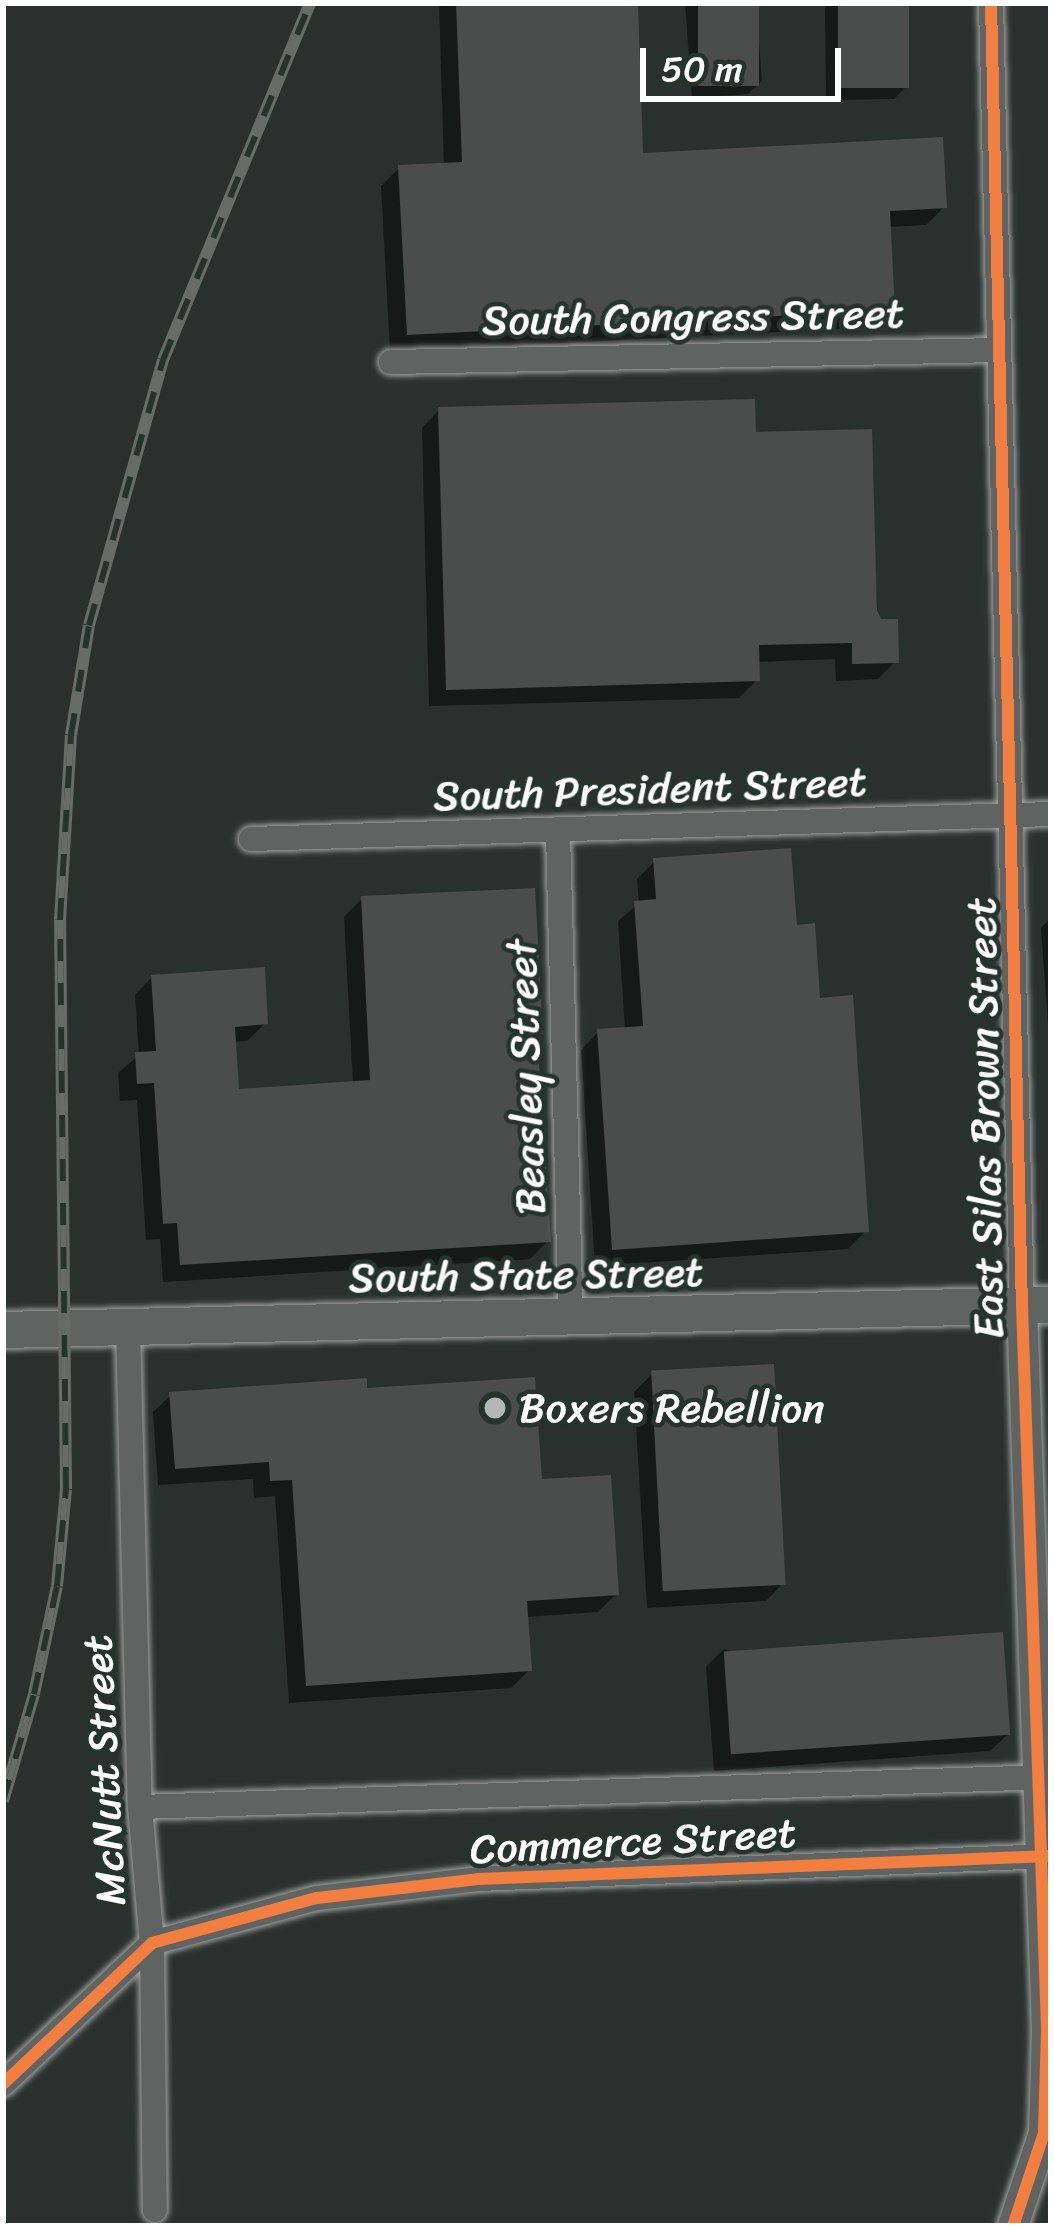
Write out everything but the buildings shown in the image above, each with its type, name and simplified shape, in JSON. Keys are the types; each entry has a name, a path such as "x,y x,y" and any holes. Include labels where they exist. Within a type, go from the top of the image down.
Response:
{"main road":[{"name":"South State Street","path":"3,1330 572,1321 1036,1305"}],"street":[{"name":"East Silas Brown Street","path":"991,3 1012,816 1036,1305 1047,1856 1044,2133 1013,2226"},
{"name":"South Congress Street","path":"392,362 997,350"},
{"name":"South President Street","path":"251,838 1051,814"},
{"name":"Beasley Street","path":"558,832 572,1321"},
{"name":"McNutt Street","path":"128,1326 140,1807 152,1943 155,2210"},
{"name":"Commerce Street","path":"140,1807 1046,1777"},
{"name":"Commerce Street","path":"152,1943 317,1898 478,1880 1047,1856"},
{"path":"3,2084 152,1943"},
{"path":"1044,2133 1051,2168"}],"railway":[{"path":"3,1801 34,1694 57,1586 66,1489 60,920 71,735 89,625 163,360 310,3"}],"cycle path":[{"path":"991,3 1022,1306 1047,2030 1044,2133 1013,2226"},
{"path":"3,2084 152,1943 317,1898 478,1879 1051,1856"}],"place":[{"name":"Boxers Rebellion","path":"495,1408"}]}
